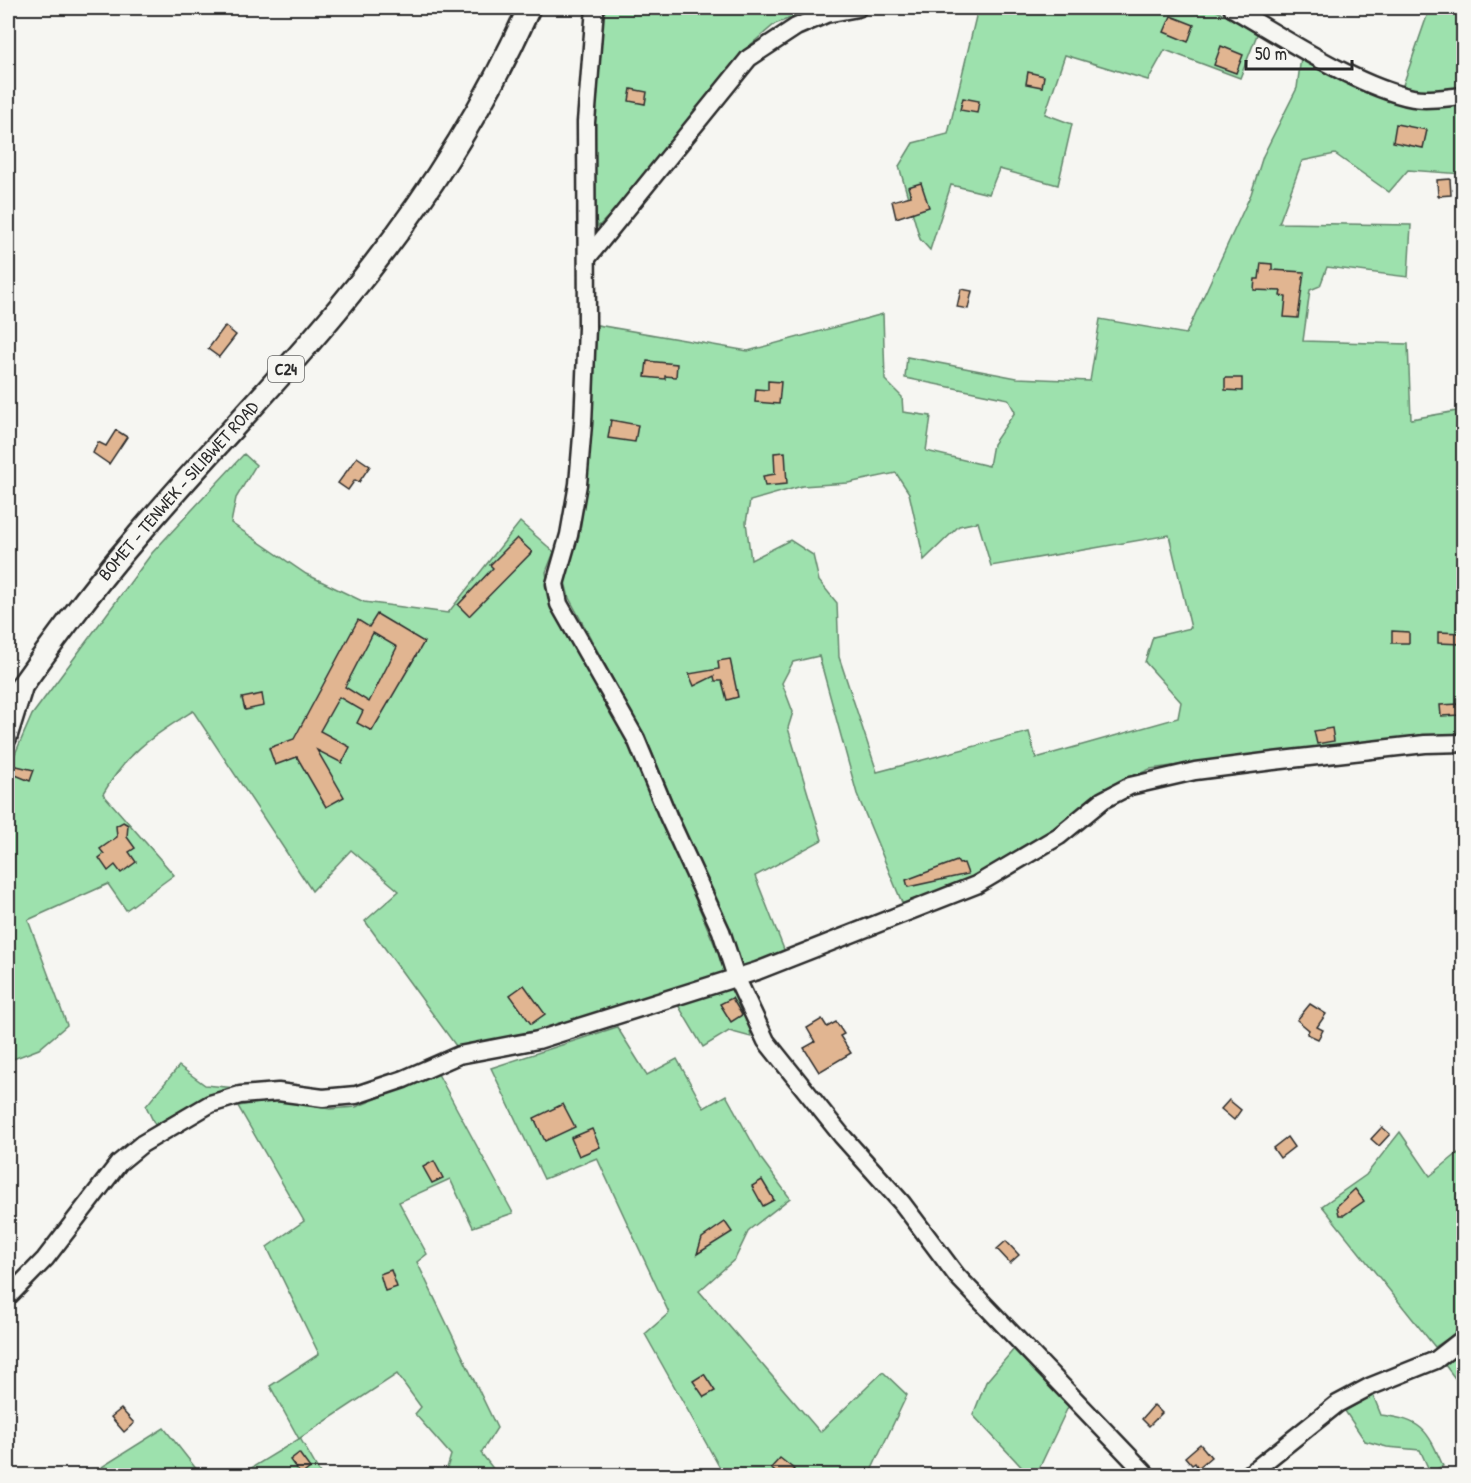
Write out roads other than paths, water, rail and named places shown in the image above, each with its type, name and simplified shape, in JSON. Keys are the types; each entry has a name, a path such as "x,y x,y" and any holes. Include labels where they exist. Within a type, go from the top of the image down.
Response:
{"main road":[{"name":"BOMET - TENWEK - SILIBWET ROAD","path":"8,705 133,541 339,309 392,239 465,131 502,65 529,8"}],"street":[{"path":"595,8 585,122 587,340 578,484 569,535 555,584 559,604 636,739 668,816 721,931 736,977 766,1041 835,1128 903,1203 957,1276 1148,1476"},
{"path":"588,257 749,58 796,27 826,14 858,8"},
{"path":"1232,8 1385,91 1416,99 1464,96"},
{"path":"8,738 26,680"},
{"path":"8,1298 59,1242 119,1163 142,1144 210,1104 240,1095 278,1092 323,1098 356,1095 404,1079 459,1055 549,1037 817,950 976,885 1059,836 1103,800 1130,786 1195,771 1425,744 1464,743"},
{"path":"1247,1476 1337,1404 1369,1387 1436,1360 1464,1338"}]}
